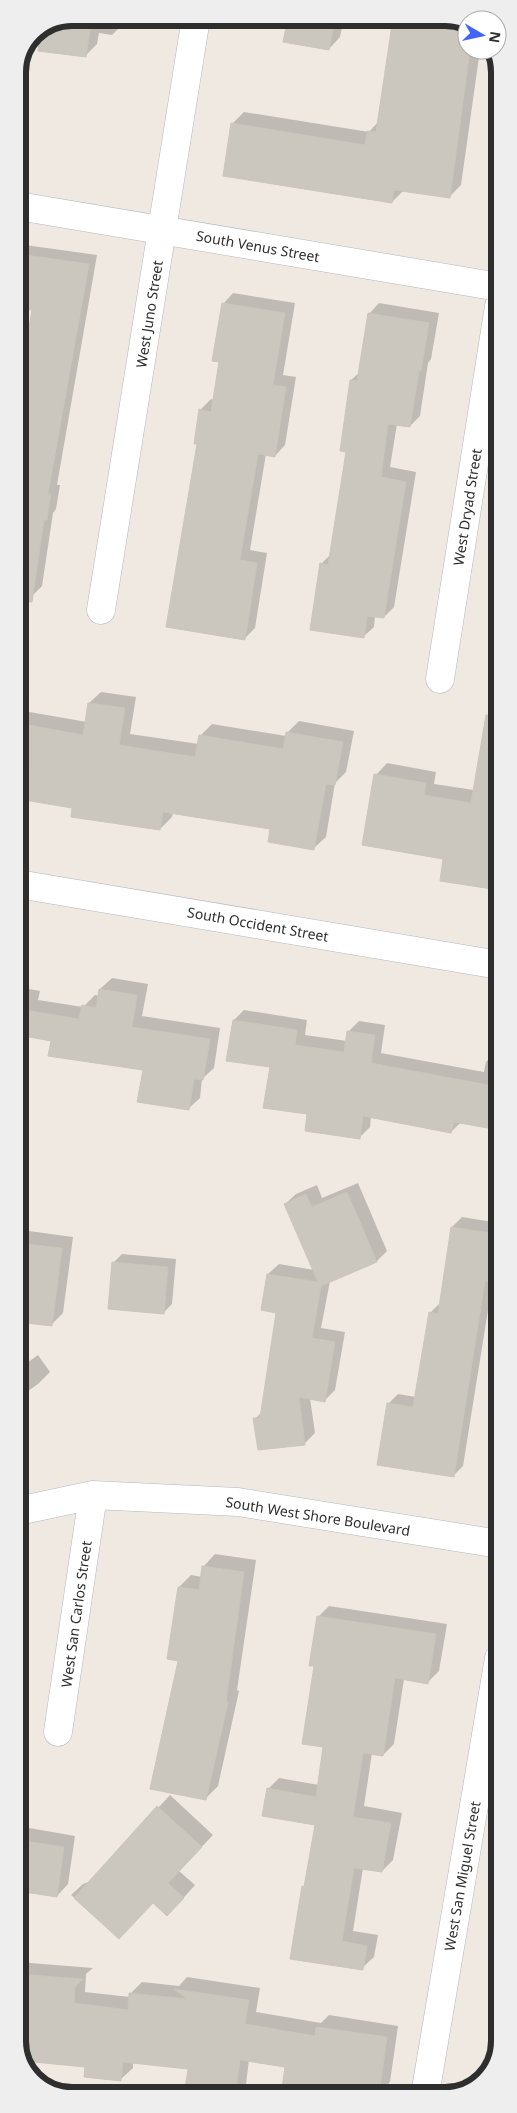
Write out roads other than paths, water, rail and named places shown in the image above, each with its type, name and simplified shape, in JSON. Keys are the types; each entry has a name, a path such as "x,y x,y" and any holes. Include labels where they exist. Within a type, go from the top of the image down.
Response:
{"street":[{"name":"West Juno Street","path":"101,610 195,26"},
{"name":"South Venus Street","path":"26,207 491,286"},
{"name":"West Dryad Street","path":"440,678 491,356"},
{"name":"South Occident Street","path":"26,885 491,964"},
{"name":"South West Shore Boulevard","path":"26,1509 93,1495 238,1502 491,1543"},
{"name":"West San Carlos Street","path":"58,1732 93,1495"},
{"name":"West San Miguel Street","path":"426,2087 491,1705"}]}
